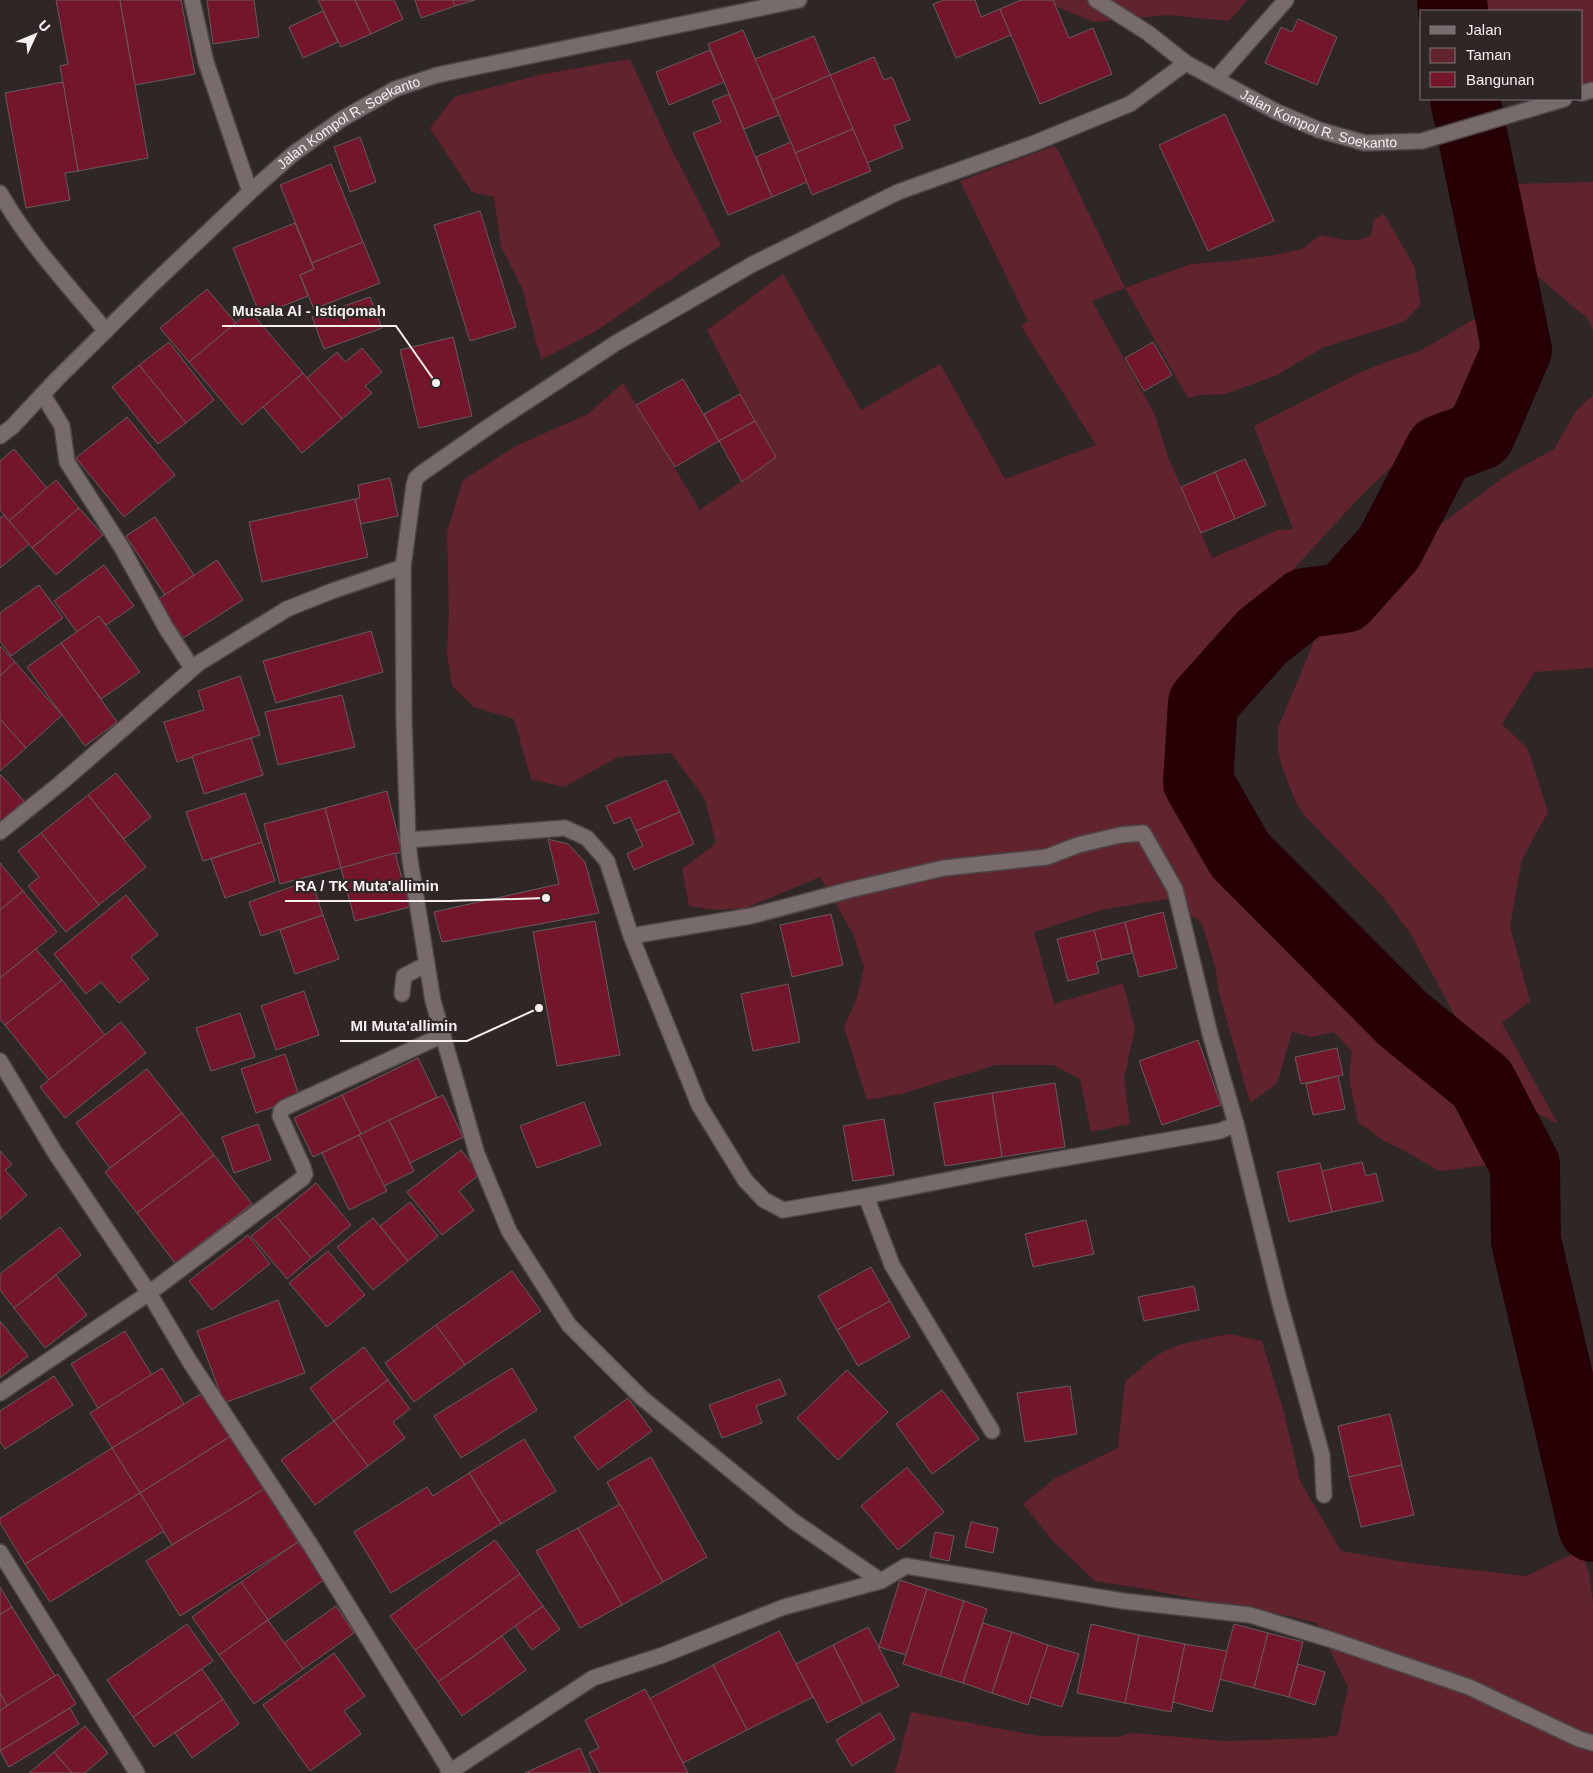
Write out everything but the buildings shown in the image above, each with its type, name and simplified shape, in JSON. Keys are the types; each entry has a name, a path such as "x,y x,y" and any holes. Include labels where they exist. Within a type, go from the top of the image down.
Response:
{"street":[{"path":"192,0 206,62 250,192"},
{"name":"Jalan Kompol R. Soekanto","path":"0,436 13,426 106,331 250,192 293,154 342,119 396,89 437,75 799,0"},
{"name":"Jalan Kompol R. Soekanto","path":"1096,0 1148,33 1186,63 1274,111 1328,133 1364,144 1422,141 1561,100"},
{"path":"1216,79 1286,0"},
{"path":"881,1581 793,1521 642,1398 570,1324 508,1231 476,1154 433,1001 408,840 404,722 403,567 414,485 416,478 491,424 616,343 753,264 898,192 1032,144 1130,104 1186,63"},
{"path":"0,193 20,228 36,249 53,266 106,331"},
{"path":"43,394 62,426 67,462 122,548 166,628 192,668"},
{"path":"0,832 62,782 192,668 287,609 332,591 403,567"},
{"path":"408,840 565,828 587,838 607,861 631,936 699,1105 745,1180 764,1200 783,1210 1220,1131 1236,1124"},
{"path":"631,936 751,916 853,889 944,868 1047,857 1078,845 1120,835 1143,834 1175,889 1210,1034 1236,1124 1279,1300 1322,1455 1324,1495"},
{"path":"402,994 404,976 427,964"},
{"path":"0,1393 149,1293 303,1178 305,1174 303,1167 280,1116 284,1108 442,1035"},
{"path":"0,1061 54,1151 149,1293 190,1362 310,1544 449,1772 593,1678 663,1655 784,1607 881,1581 906,1566 1123,1602 1250,1615 1332,1640 1468,1687 1579,1739 1593,1742"},
{"path":"866,1196 892,1265 992,1431"},
{"path":"0,1552 137,1773"}],"green space":[{"path":"1052,0 1248,0 1229,21 1168,15 1094,22 1055,6"},
{"path":"1429,0 1593,0 1593,96 1583,97 1583,10 1429,10"},
{"path":"630,59 669,144 721,245 596,331 541,360 522,288 501,247 494,197 472,192 430,128 454,97 543,74"},
{"path":"1054,146 1059,152 1125,288 1092,301 1155,415 1168,457 1212,558 1277,530 1293,529 1254,426 1359,373 1420,351 1476,318 1480,354 1477,384 1359,498 1267,598 1178,719 1178,752 1204,859 1300,956 1326,979 1352,992 1386,1021 1446,1086 1470,1122 1490,1165 1439,1171 1384,1141 1358,1122 1349,1078 1352,1051 1334,1032 1311,1037 1292,1032 1277,1083 1250,1103 1218,989 1216,970 1202,923 1167,899 1101,910 1034,932 1054,1004 1123,983 1135,1029 1124,1078 1130,1124 1091,1132 1080,1079 1053,1065 996,1065 901,1094 867,1100 844,1027 857,998 864,967 853,934 820,877 746,908 716,910 689,906 682,869 716,843 705,799 671,753 618,757 564,787 531,779 514,719 474,707 452,686 447,654 449,614 447,532 463,480 516,446 588,414 623,383 700,510 776,457 740,394 707,330 783,274 861,410 940,364 1005,479 1096,445 1021,326 1028,321 960,181"},
{"path":"1593,182 1593,330 1587,318 1512,255 1509,184"},
{"path":"1384,214 1414,266 1421,304 1404,322 1324,347 1275,376 1225,394 1199,395 1188,398 1125,288 1191,264 1233,261 1302,249 1321,235 1346,240 1359,240 1371,235 1374,219"},
{"path":"1593,395 1593,668 1535,672 1502,724 1528,749 1548,812 1522,859 1510,926 1530,1001 1502,1023 1558,1124 1517,1103 1485,1059 1472,1047 1410,933 1384,898 1306,817 1296,803 1282,767 1278,749 1278,728 1314,641 1384,579 1418,541 1507,475 1554,449 1576,411"},
{"path":"1229,1334 1262,1341 1284,1413 1300,1481 1341,1551 1410,1563 1526,1576 1581,1550 1589,1573 1593,1603 1593,1773 895,1773 911,1712 1039,1736 1116,1737 1134,1733 1225,1741 1320,1738 1338,1735 1348,1687 1317,1623 1246,1606 1205,1601 1095,1581 1053,1541 1023,1504 1054,1479 1118,1448 1125,1382 1144,1365 1154,1357 1172,1348"}],"waterway":[{"path":"1452,0 1453,10"},
{"path":"1465,100 1517,350 1480,435 1440,450 1389,548 1344,598 1305,603 1262,637 1203,703 1198,782 1240,855 1403,1019 1482,1083 1525,1165 1526,1241 1593,1527"}],"place":[{"name":"Musala Al - Istiqomah","path":"436,383"},
{"name":"RA / TK Muta'allimin","path":"546,898"},
{"name":"MI Muta'allimin","path":"539,1008"}]}
